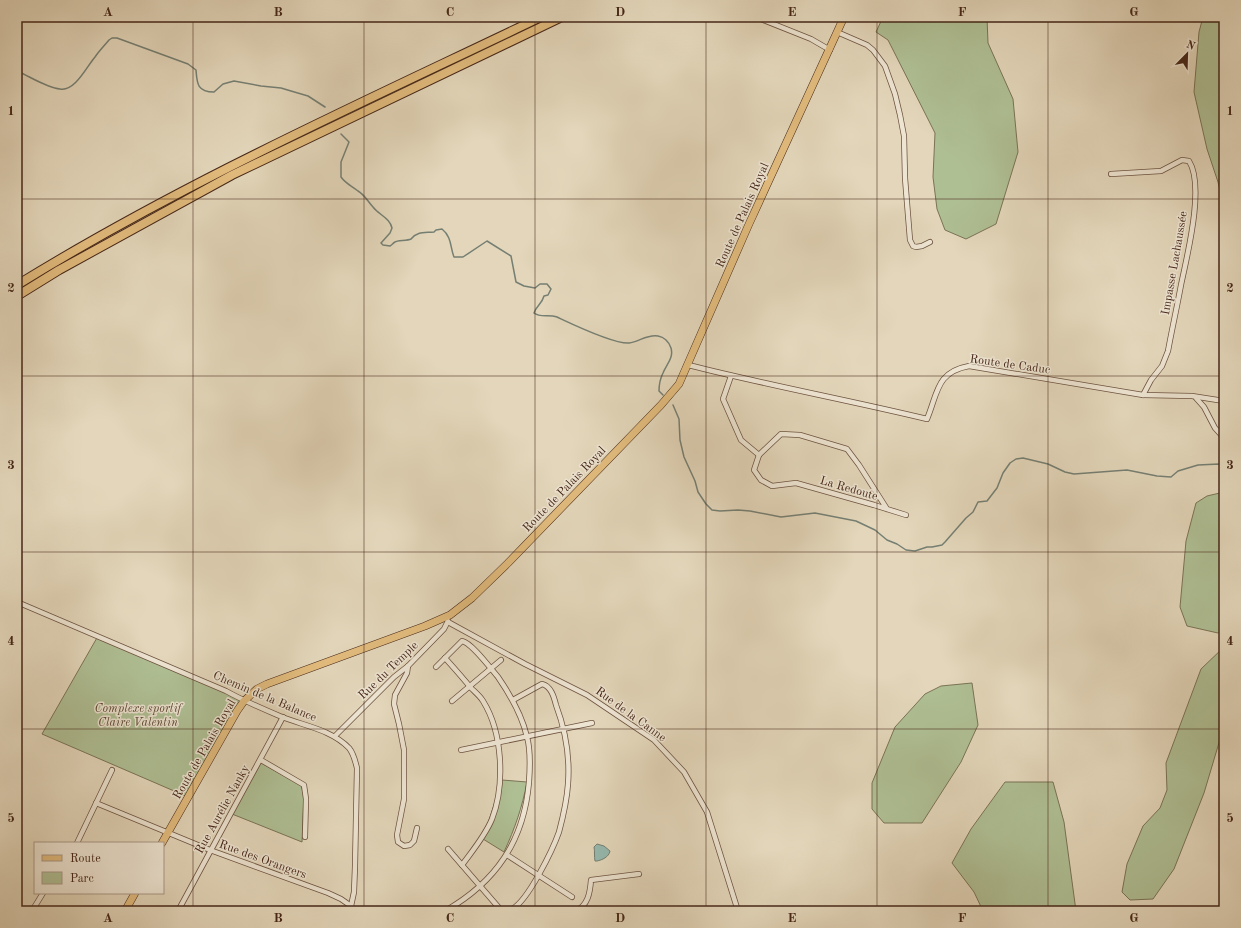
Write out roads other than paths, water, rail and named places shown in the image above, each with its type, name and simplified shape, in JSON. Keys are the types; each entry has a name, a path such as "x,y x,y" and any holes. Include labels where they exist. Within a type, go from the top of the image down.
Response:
{"highway":[{"path":"17,285 56,261 229,167 540,17"},
{"path":"17,296 58,270 232,175 562,17"}],"main road":[{"name":"Route de Palais Royal","path":"162,842 223,734 244,701 257,689 267,684 449,618 508,563 661,405 679,384 749,224 844,17"},
{"path":"125,911 134,894"}],"street":[{"path":"761,18 811,39 830,50"},
{"path":"838,32 867,45 873,50 884,66 895,94 904,136 905,178 910,240 913,246 916,247 930,242"},
{"name":"Impasse Lachaussée","path":"1111,174 1161,171 1182,160 1189,161 1191,164 1195,182 1193,230 1168,351 1162,366 1151,380 1143,395"},
{"name":"Route de Caduc","path":"688,365 731,376 850,400 927,419 940,383 947,374 957,368 969,366 1143,395 1192,396 1196,398 1224,401"},
{"path":"731,376 723,399 741,440 759,455"},
{"path":"1196,398 1204,407 1216,428 1224,438"},
{"name":"La Redoute","path":"781,434 800,435 846,449 859,465 887,509 796,484 772,486 761,480 754,470 759,455 781,434"},
{"path":"887,509 906,515"},
{"name":"Chemin de la Balance","path":"17,602 226,691 244,701 335,736 350,749 355,757 357,768 354,892 351,906"},
{"name":"Rue du Temple","path":"335,736 444,629 449,618"},
{"name":"Rue de la Canne","path":"449,618 525,664 587,695 654,740 684,772 707,812 738,911"},
{"path":"436,667 462,641 465,642 491,668 513,700 520,716 527,737 530,768 528,794 524,814 507,855 480,887 468,897 445,911"},
{"path":"445,658 483,701 493,721 498,743 500,762 500,785 492,820 482,838 462,865"},
{"path":"452,701 501,660"},
{"path":"408,666 407,673 395,695 394,704 404,750 404,799 397,835 398,842 404,846 410,845 414,841 417,828"},
{"path":"448,849 500,909 509,910 517,906 547,861 558,832 568,784 567,756 563,729 548,686 542,684 513,700"},
{"name":"Rue Aurélie Nanky","path":"178,911 283,717"},
{"path":"460,750 592,723"},
{"path":"261,760 304,785 306,799 305,837"},
{"path":"77,842 112,770"},
{"name":"Rue des Orangers","path":"96,803 210,850 328,893 351,906"},
{"path":"507,855 572,897"},
{"path":"576,911 584,906 586,902 591,880 639,874"},
{"path":"32,911 41,894"},
{"path":"351,906 354,911"}],"water":[{"path":"597,844 604,846 610,851 605,858 595,861 594,847"}],"waterway":[{"path":"17,71 38,82 55,88 65,89 76,83 109,40 112,38 117,38 188,64 196,70 199,86 208,92 214,92 223,84 234,81 281,88 308,96 325,107"},
{"path":"341,134 349,142 341,162 341,177 363,194 375,210 387,219 391,225 392,228 390,233 381,243 383,245 390,246 396,241 411,239 413,236 419,234 434,232 442,229 448,235 454,257 463,257 487,241 511,256 516,282 524,286 535,288 540,284 547,284 551,289 548,295 544,296 534,313 542,316 557,317 593,333 622,342 629,343 654,336 662,337 666,340 672,352 671,358 660,382 659,391 663,395"},
{"path":"673,405 679,419 680,440 684,457 695,481 698,492 712,510 750,511 781,517 815,513 856,521 875,530 887,540 906,550 915,551 927,547 942,545 973,512 978,502 987,501 997,488 1003,473 1010,463 1016,459 1023,458 1048,464 1065,472 1074,474 1127,470 1157,476 1171,477 1178,471 1198,465 1219,464 1224,468"}],"park label":[{"name":"Complexe sportif Claire Valentin","path":"138,715"}]}
